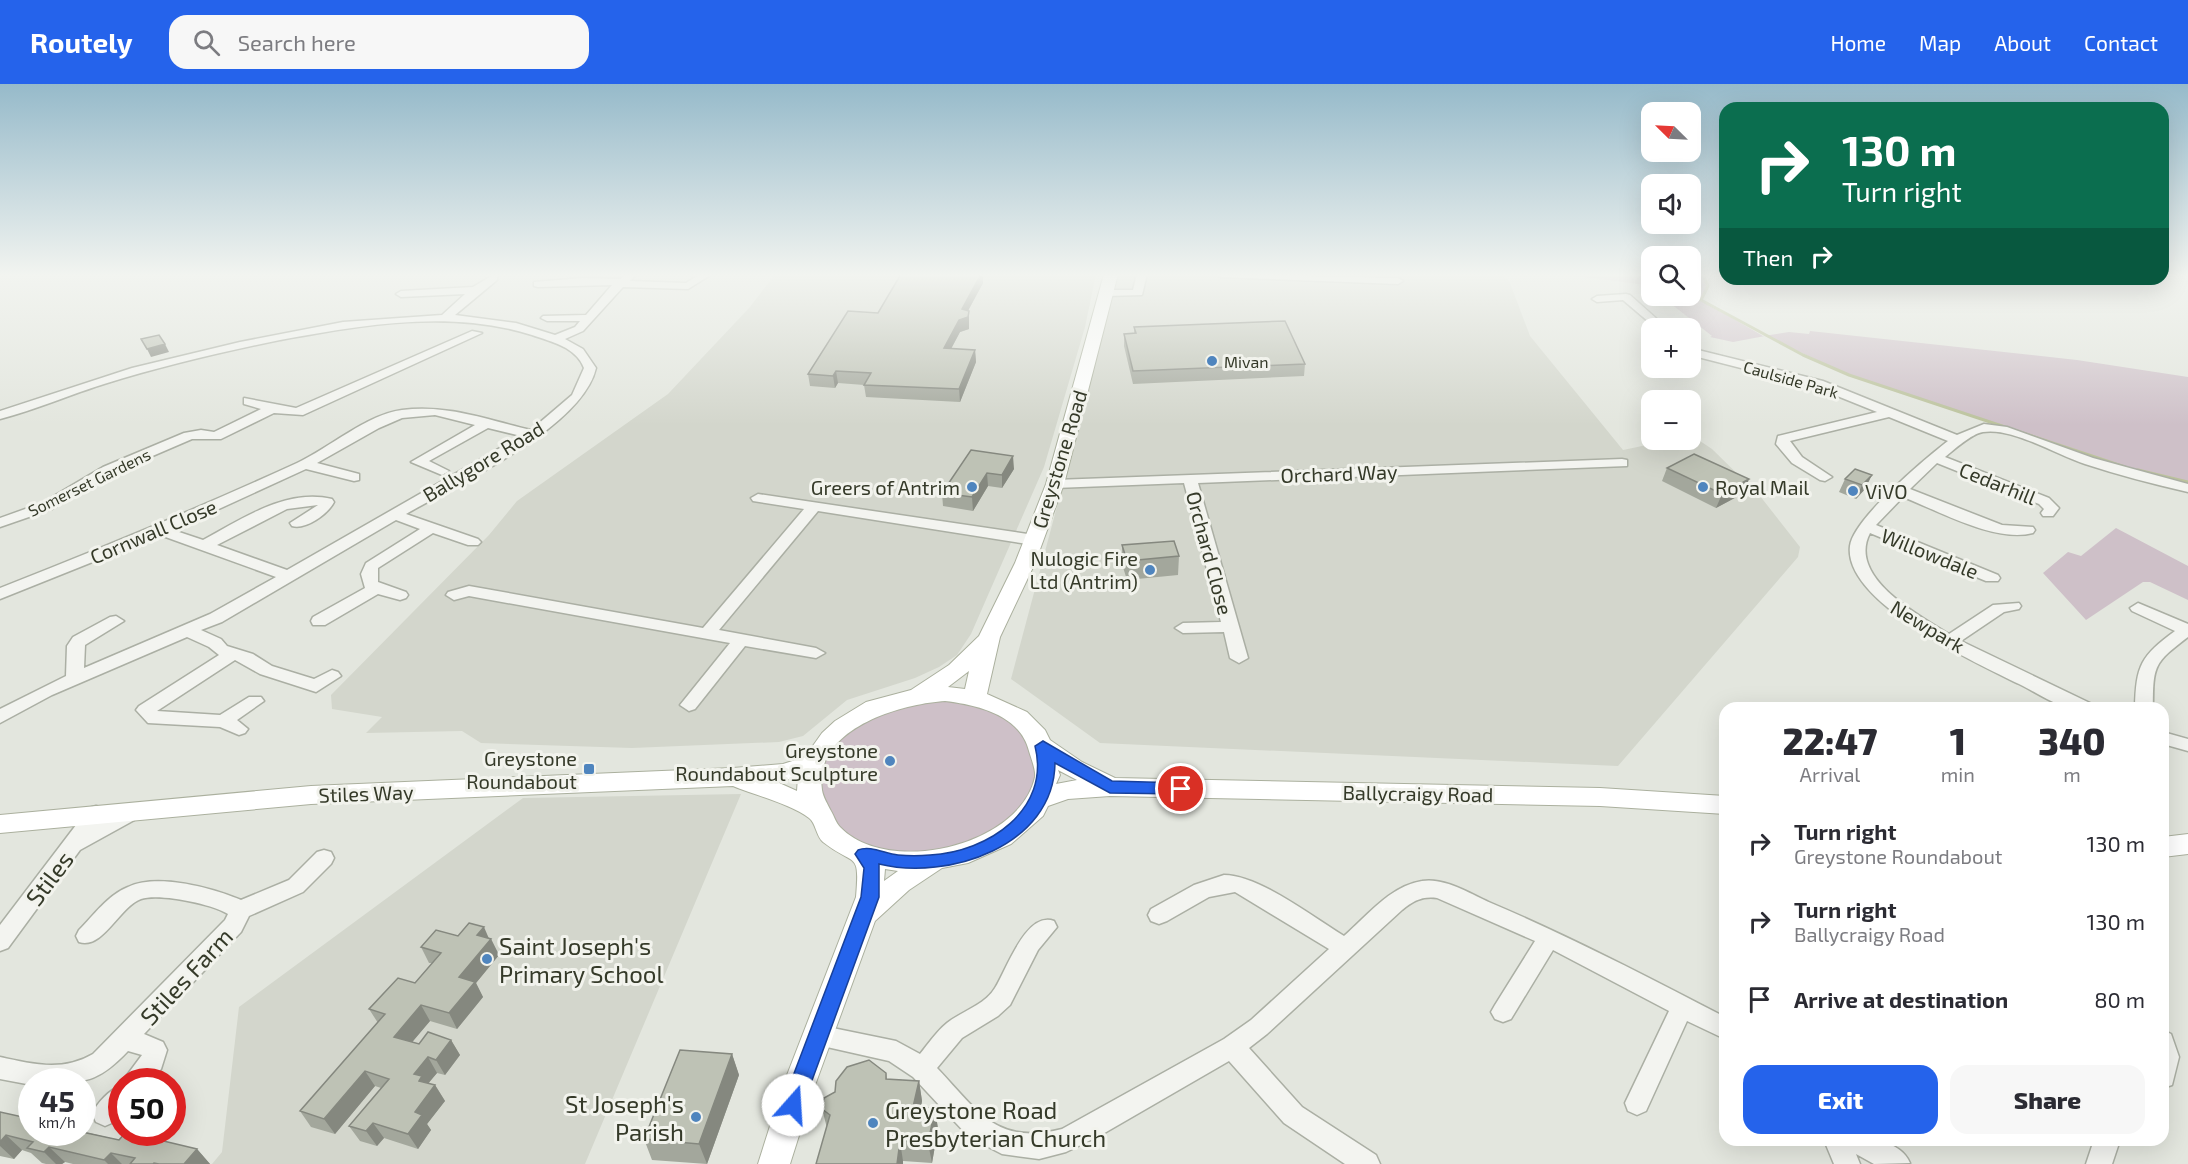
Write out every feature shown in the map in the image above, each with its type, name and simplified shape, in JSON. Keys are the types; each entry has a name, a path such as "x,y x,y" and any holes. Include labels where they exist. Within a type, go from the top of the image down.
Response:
{"main road":[{"name":"Greystone Road","path":"976,697 977,681 989,637 1034,540 1055,484 1098,324"},
{"name":"Greystone Road","path":"913,696 954,674 970,661 989,637"},
{"path":"945,694 976,697 1013,713 1031,728 1043,746 1047,763 1046,781 1040,799 1020,825 990,845 972,853 932,862 896,862 864,854 842,843 825,828 813,810 809,787 814,763 825,744 842,727 871,709 913,696 945,694"},
{"name":"Ballycraigy Road","path":"1043,746 1073,768 1110,787"},
{"name":"Stiles Way","path":"0,824 96,813 311,795 733,777 784,773 814,763"},
{"name":"Stiles Way","path":"733,777 776,791 813,810"},
{"name":"Ballycraigy Road","path":"1040,799 1067,790 1110,787 1600,797 1719,805"},
{"path":"2169,846 2188,844"},
{"path":"774,1164 818,1035 864,915 873,878 872,868 864,854"},
{"path":"864,915 900,882 932,862"}],"street":[{"name":"Ballygore Road","path":"0,415 103,379 205,352 347,324"},
{"name":"Ballygore Road","path":"0,717 75,679 189,631 533,435 575,398 590,367 583,355 556,339 509,324"},
{"path":"556,339 577,330 582,324"},
{"name":"Somerset Gardens","path":"0,523 47,506 126,461 192,435 216,436 272,409 298,412 476,333"},
{"path":"404,351 429,348 438,350"},
{"name":"Caulside Park","path":"1701,354 1819,384 1960,441"},
{"path":"248,401 272,409"},
{"name":"Cornwall Close","path":"0,594 160,530 305,464 374,425 406,413 435,411 533,435"},
{"name":"Caulside Park","path":"1825,477 1795,458 1783,444 1783,439 1889,413"},
{"path":"442,471 418,462 435,450 487,423"},
{"name":"Newpark","path":"2074,702 1949,641 1902,614 1866,579 1860,567 1857,547 1869,527 1901,491 1936,458 1976,429 1997,430 2109,467 2188,488"},
{"path":"421,446 435,450"},
{"name":"Cedarhill","path":"1936,458 2044,501 2052,508 2048,513"},
{"name":"Orchard Way","path":"1055,484 1622,463"},
{"path":"305,464 354,477"},
{"name":"Orchard Close","path":"1190,479 1239,658"},
{"path":"1901,491 1997,528 2013,532 2028,530"},
{"path":"758,498 1034,540"},
{"path":"204,546 292,503 312,499 327,502 324,508 297,523"},
{"path":"707,634 815,506"},
{"path":"393,514 431,528 473,538"},
{"name":"Willowdale","path":"1869,527 1992,578"},
{"path":"400,595 375,589 370,584 368,576 371,566 431,528"},
{"path":"160,530 289,576"},
{"path":"331,620 375,589"},
{"path":"454,595 469,591 816,653"},
{"path":"1949,641 1999,608 2013,606"},
{"path":"2139,608 2187,630 2149,659 2144,674 2144,702"},
{"path":"75,679 73,638 116,621"},
{"name":"Orchard Close","path":"1183,628 1231,627"},
{"path":"189,631 232,654 247,658 266,670 316,687 332,676"},
{"path":"689,705 741,640"},
{"path":"232,654 145,710 154,719 170,722 231,725 255,701"},
{"path":"2169,740 2188,745"},
{"path":"73,846 140,809"},
{"name":"Stiles","path":"0,942 96,813"},
{"name":"Stiles Farm","path":"87,936 128,896 146,888 223,902 240,909 303,889 324,858"},
{"path":"1159,915 1218,884 1234,883 1246,887 1346,948"},
{"path":"818,1035 887,1048 922,1069 978,1129 1002,1142 1039,1148 1066,1140 1232,1047 1259,1027 1401,898 1426,888 1441,891 1549,937 1719,1026"},
{"name":"Stiles Farm","path":"0,1068 54,1078 71,1077 102,1062 126,1040 233,926 240,916 240,909"},
{"path":"922,1069 954,1031 990,1009 1002,998 1030,944 1046,927"},
{"path":"1503,1012 1549,937"},
{"path":"1636,1103 1682,1007"},
{"name":"Stiles Farm","path":"126,1040 147,1045 155,1050 152,1061 146,1068"},
{"path":"1232,1047 1293,1115 1367,1164"},
{"path":"1840,1146 1847,1164"},
{"path":"1866,1146 1897,1163"},
{"path":"2099,1164 2105,1146"}],"shaded area":[{"path":"734,324 1086,324 1044,467 971,634 957,655 939,667 915,678 847,700 803,736 779,742 632,748 481,743 462,731 366,733 382,717 332,709 331,695 489,535 517,501 668,394"},
{"path":"1106,324 1526,324 1530,336 1623,450 1641,446 1641,450 1701,450 1701,442 1712,449 1760,496 1800,547 1798,557 1618,766 1100,743 1011,679"},
{"path":"1701,324 1743,324 1763,336 1789,332 1809,334 1810,331 2077,360 2188,377 2188,482 2132,470 1843,372 1765,336 1733,342 1710,337 1712,336 1701,327"},
{"path":"2116,528 2188,566 2188,600 2150,582 2143,582 2086,620 2043,573 2068,552 2081,556"},
{"path":"936,699 979,707 999,714 1016,725 1028,738 1035,755 1036,775 1028,800 1018,815 1004,826 929,855 898,853 874,847 851,837 833,823 821,806 816,786 821,764 838,740 869,715"},
{"name":"Saint Joseph's Primary School","path":"741,794 585,1164 212,1164 222,1152 239,1007 523,798"}],"building":[{"path":"839,324 957,324 944,348 975,350 959,389 864,385 871,373 836,371 833,376 808,374"},
{"name":"Mivan","path":"1287,324 1305,364 1133,371 1124,334 1136,333 1134,327"},
{"path":"159,335 165,344 147,349 141,339"},
{"path":"971,450 1013,456 1002,475 987,473 972,497 942,493"},
{"path":"1694,454 1749,479 1722,494 1667,468"},
{"path":"1855,469 1872,475 1862,485 1845,479"},
{"path":"1174,541 1179,556 1127,561 1122,545"},
{"path":"469,923 484,927 477,935 491,939 459,977 475,982 449,1013 421,1005 394,1037 419,1044 428,1032 451,1040 436,1060 428,1057 414,1074 422,1076 419,1081 435,1085 415,1112 422,1115 408,1134 373,1123 366,1131 349,1126 389,1079 365,1071 324,1119 300,1111 385,1014 369,1009 398,978 415,983 441,953 421,947 436,930 458,936"},
{"path":"680,1050 732,1054 699,1144 644,1139"},
{"name":"Greystone Road Presbyterian Church","path":"869,1060 886,1073 886,1079 919,1081 913,1107 935,1109 928,1143 900,1141 897,1164 816,1164 830,1115 822,1109 824,1098 835,1092 836,1081 847,1067"},
{"path":"0,1112 18,1116 18,1138 6,1135 0,1142"},
{"path":"96,1135 108,1138 108,1146 184,1146 197,1149 184,1164 130,1164 135,1158 111,1153 104,1160 49,1147 44,1152 27,1148 29,1146 96,1146"}],"waterway":[{"path":"1746,324 1803,355 1849,375 2125,467"},
{"path":"2138,470 2188,482"}],"place":[{"name":"Mivan","path":"1212,361"},
{"name":"Greers of Antrim","path":"972,487"},
{"name":"Royal Mail","path":"1703,487"},
{"name":"ViVO","path":"1853,491"},
{"name":"Nulogic Fire Ltd (Antrim)","path":"1150,570"},
{"name":"Greystone Roundabout Sculpture","path":"890,761"},
{"name":"Greystone Roundabout","path":"589,769"},
{"name":"Saint Joseph's Primary School","path":"487,959"},
{"name":"St Joseph's Parish","path":"696,1117"},
{"name":"Greystone Road Presbyterian Church","path":"873,1123"}],"route":[{"path":"793,1105 870,897 872,868 864,854 896,862 932,862 972,853 1006,836 1020,825 1040,799 1046,781 1047,763 1043,746 1073,768 1110,787 1181,789"}]}
